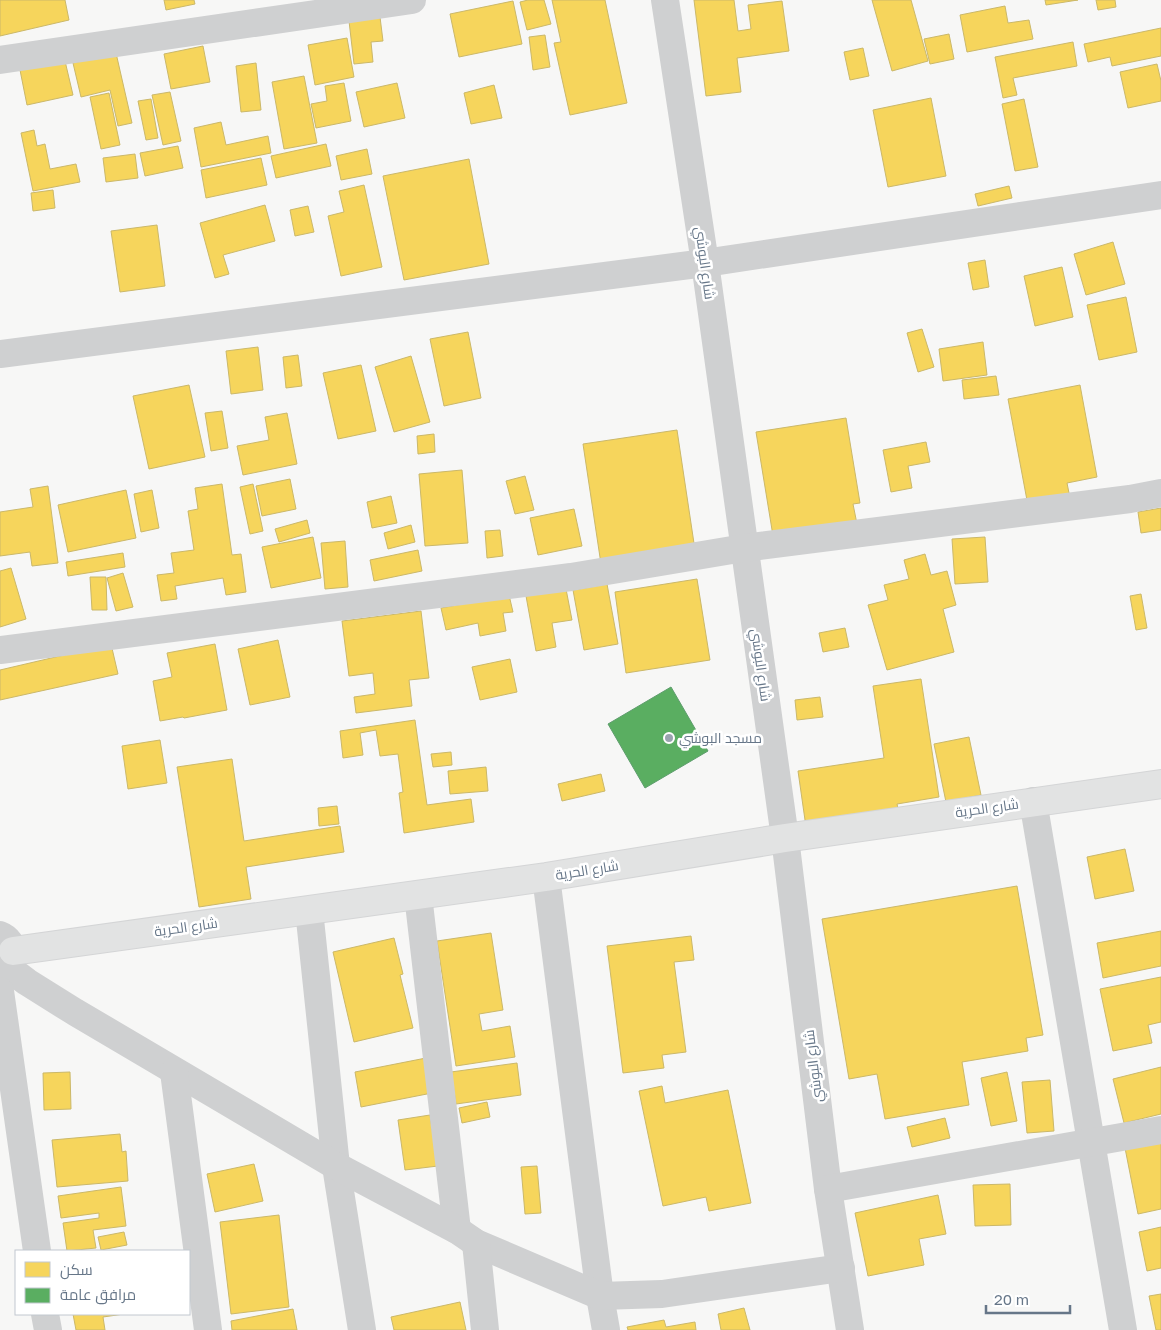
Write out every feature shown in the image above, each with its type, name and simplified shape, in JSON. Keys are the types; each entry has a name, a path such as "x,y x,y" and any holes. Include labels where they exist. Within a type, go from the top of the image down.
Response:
{"street":[{"path":"0,60 412,0"},
{"name":"شارع البوشي","path":"665,0 705,263 785,838 828,1189 850,1330"},
{"path":"0,354 705,263 1161,194"},
{"path":"0,650 571,576 744,548 1130,499 1161,493"},
{"name":"شارع الحرية","path":"4,963 309,910 546,877 785,838 1161,784"},
{"path":"1033,801 1123,1330"},
{"path":"546,877 606,1330"},
{"path":"418,895 467,1236 484,1330"},
{"path":"309,910 336,1166 362,1330"},
{"path":"4,963 27,982 75,1012 336,1166 467,1236 600,1296 662,1294 841,1268"},
{"path":"4,963 37,1250"},
{"path":"174,1072 208,1330"},
{"path":"828,1189 1161,1130"},
{"path":"45,1315 48,1330"}],"building: سكن":[{"path":"0,0 65,0 69,20 0,36"},
{"path":"164,0 194,0 195,4 166,10"},
{"path":"544,0 551,24 527,30 520,2"},
{"path":"552,0 605,0 627,103 570,115 554,43 561,42"},
{"path":"694,0 734,0 738,31 751,29 748,5 782,1 789,51 737,58 741,92 706,96"},
{"path":"872,0 911,0 928,61 892,71"},
{"path":"1045,0 1078,0 1046,5"},
{"path":"1096,0 1115,0 1116,7 1098,10"},
{"path":"513,1 522,44 459,57 450,14"},
{"path":"1005,6 1008,23 1029,20 1033,39 967,52 960,15"},
{"path":"380,17 383,41 371,42 373,62 354,64 349,21"},
{"path":"1161,28 1161,56 1112,66 1110,57 1088,62 1084,44"},
{"path":"949,34 954,59 930,64 924,39"},
{"path":"545,35 550,67 533,70 529,37"},
{"path":"347,38 354,77 315,85 308,45"},
{"path":"1073,42 1077,66 1013,78 1017,95 1003,98 995,57"},
{"path":"203,46 210,82 171,89 164,54"},
{"path":"863,48 869,76 850,80 844,52"},
{"path":"116,53 132,123 118,126 110,90 81,97 73,63"},
{"path":"65,61 73,95 27,105 20,70"},
{"path":"256,63 261,110 241,112 236,66"},
{"path":"1157,64 1161,81 1161,101 1128,108 1120,72"},
{"path":"304,76 317,143 284,149 272,82"},
{"path":"344,83 351,121 316,128 311,104 327,101 325,86"},
{"path":"397,83 405,118 364,127 356,92"},
{"path":"494,85 502,118 471,124 464,93"},
{"path":"170,92 181,141 163,145 152,95"},
{"path":"109,93 120,145 101,149 90,97"},
{"path":"931,98 946,176 888,187 873,110"},
{"path":"151,99 158,138 146,140 138,101"},
{"path":"1024,99 1038,167 1015,171 1002,104"},
{"path":"221,122 226,145 268,136 271,153 201,167 194,128"},
{"path":"34,130 37,146 45,144 50,169 76,164 80,182 33,191 21,133"},
{"path":"326,144 331,166 276,178 271,156"},
{"path":"178,146 183,168 145,176 140,153"},
{"path":"367,149 372,174 341,180 336,156"},
{"path":"135,154 138,178 106,182 103,158"},
{"path":"261,158 267,185 206,198 201,170"},
{"path":"469,159 489,264 404,280 383,176"},
{"path":"364,185 382,267 341,276 328,216 344,212 339,191"},
{"path":"1009,186 1012,198 978,206 975,194"},
{"path":"53,190 55,208 33,211 31,193"},
{"path":"265,205 275,241 223,255 229,274 215,278 200,223"},
{"path":"308,206 314,232 295,236 290,210"},
{"path":"157,225 165,286 120,292 111,231"},
{"path":"1113,242 1125,284 1086,295 1074,254"},
{"path":"985,260 989,287 973,290 968,263"},
{"path":"1062,267 1073,317 1035,326 1024,276"},
{"path":"1126,297 1137,352 1099,360 1087,305"},
{"path":"922,329 934,367 918,372 907,333"},
{"path":"468,332 481,398 444,406 430,339"},
{"path":"983,342 987,375 943,381 939,349"},
{"path":"258,347 263,390 231,394 226,351"},
{"path":"298,355 302,386 286,388 283,357"},
{"path":"411,356 430,422 394,432 375,367"},
{"path":"361,365 376,431 338,439 323,373"},
{"path":"996,376 999,395 964,399 962,380"},
{"path":"189,385 205,457 149,469 133,396"},
{"path":"1080,385 1097,477 1067,483 1071,503 1029,511 1008,399"},
{"path":"222,411 228,448 211,451 205,413"},
{"path":"287,413 297,464 243,475 237,446 269,440 265,417"},
{"path":"846,418 860,503 853,504 858,529 774,542 756,432"},
{"path":"677,430 695,550 601,564 583,444"},
{"path":"434,434 435,452 418,454 417,436"},
{"path":"926,442 930,462 908,466 912,488 891,492 883,450"},
{"path":"462,470 468,543 425,546 419,474"},
{"path":"525,476 534,510 515,514 506,481"},
{"path":"290,479 296,509 262,516 256,486"},
{"path":"222,484 232,555 241,554 246,592 226,595 223,578 175,586 177,599 161,601 157,575 174,573 171,553 194,550 188,511 198,509 195,488"},
{"path":"253,484 263,531 250,534 240,487"},
{"path":"48,486 58,563 32,566 30,552 0,556 0,512 33,507 30,489"},
{"path":"126,490 136,538 68,552 58,505"},
{"path":"152,490 159,528 141,532 134,494"},
{"path":"391,496 397,523 372,528 367,502"},
{"path":"1161,508 1161,530 1141,533 1138,512"},
{"path":"574,509 582,546 538,555 530,518"},
{"path":"307,520 310,533 279,542 275,529"},
{"path":"411,525 415,542 388,549 384,533"},
{"path":"500,530 503,556 487,558 485,531"},
{"path":"313,537 321,578 271,588 262,547"},
{"path":"985,537 988,582 955,584 952,539"},
{"path":"345,541 348,587 325,589 321,543"},
{"path":"418,550 422,571 374,581 370,560"},
{"path":"123,553 125,567 68,576 66,562"},
{"path":"925,554 931,575 947,571 956,605 943,609 954,652 887,670 868,605 888,600 884,585 909,579 904,560"},
{"path":"11,568 26,619 0,627 0,571"},
{"path":"123,573 133,607 116,611 107,578"},
{"path":"90,577 106,577 107,610 92,610"},
{"path":"697,579 710,660 626,673 615,592"},
{"path":"607,584 618,644 584,650 573,590"},
{"path":"566,589 572,620 552,623 556,647 536,651 526,596"},
{"path":"1141,594 1147,628 1136,630 1130,596"},
{"path":"509,595 513,612 503,613 506,631 480,636 478,623 446,630 441,608"},
{"path":"421,611 429,678 409,680 412,706 356,713 354,697 375,694 373,673 349,676 342,621"},
{"path":"845,628 849,647 823,652 819,633"},
{"path":"278,640 290,697 250,705 238,649"},
{"path":"111,644 118,674 0,700 0,670"},
{"path":"215,644 227,710 160,721 153,681 172,677 167,653"},
{"path":"510,659 517,692 480,700 472,667"},
{"path":"921,679 939,797 897,804 899,813 806,827 798,771 884,758 873,686"},
{"path":"820,697 823,717 797,720 795,700"},
{"path":"415,720 427,805 471,799 474,822 404,833 399,793 403,792 398,754 380,756 376,730 360,733 363,755 343,758 340,731"},
{"path":"969,737 981,795 946,802 934,744"},
{"path":"160,740 167,783 128,789 122,746"},
{"path":"451,752 452,765 433,767 431,754"},
{"path":"232,759 244,841 340,826 344,852 246,867 251,899 199,907 177,767"},
{"path":"486,767 488,791 450,794 448,771"},
{"path":"601,774 605,791 562,801 558,784"},
{"path":"337,806 339,824 319,826 318,808"},
{"path":"1125,849 1134,891 1095,899 1087,857"},
{"path":"1017,886 1043,1035 1026,1038 1028,1051 962,1062 969,1105 885,1119 877,1074 849,1079 822,919"},
{"path":"1161,931 1161,966 1103,978 1097,943"},
{"path":"491,933 503,1010 479,1014 482,1031 510,1026 515,1057 456,1066 437,941"},
{"path":"691,936 694,960 674,962 686,1052 662,1055 664,1068 623,1073 607,946"},
{"path":"394,938 403,974 400,975 413,1028 354,1042 333,952"},
{"path":"1161,977 1161,1022 1148,1025 1152,1043 1113,1051 1100,989"},
{"path":"426,1058 432,1093 361,1107 355,1072"},
{"path":"517,1063 521,1095 456,1104 451,1072"},
{"path":"1161,1067 1161,1114 1124,1123 1113,1079"},
{"path":"70,1072 71,1109 44,1110 43,1073"},
{"path":"1007,1072 1017,1121 991,1126 981,1078"},
{"path":"1050,1080 1054,1131 1027,1133 1022,1082"},
{"path":"662,1086 665,1103 728,1090 751,1203 709,1211 706,1197 663,1206 639,1091"},
{"path":"487,1102 490,1117 462,1123 459,1108"},
{"path":"430,1115 438,1166 405,1170 398,1120"},
{"path":"945,1118 950,1138 912,1147 907,1127"},
{"path":"120,1134 122,1152 126,1151 128,1181 57,1187 52,1140"},
{"path":"1161,1140 1161,1209 1138,1214 1125,1148"},
{"path":"254,1164 263,1201 215,1212 207,1174"},
{"path":"537,1166 541,1213 525,1214 521,1167"},
{"path":"1010,1184 1011,1225 975,1226 973,1185"},
{"path":"121,1187 126,1226 93,1230 96,1248 67,1250 63,1223 99,1218 99,1213 61,1218 58,1196"},
{"path":"938,1195 946,1234 919,1239 924,1265 868,1276 855,1213"},
{"path":"279,1215 289,1307 231,1314 220,1222"},
{"path":"1161,1227 1161,1268 1147,1271 1139,1232"},
{"path":"124,1232 127,1245 101,1250 98,1237"},
{"path":"1161,1294 1161,1330 1156,1330 1149,1296"},
{"path":"460,1302 466,1330 394,1330 391,1317"},
{"path":"744,1308 750,1330 721,1330 718,1314"},
{"path":"293,1309 297,1330 232,1330 231,1321"},
{"path":"73,1315 117,1315 103,1317 105,1330 76,1330"},
{"path":"664,1320 666,1327 695,1322 696,1330 628,1330 627,1327"}],"building: مرافق عامة":[{"path":"671,687 708,751 645,788 608,724"}],"place":[{"name":"مسجد البوشي","path":"669,738"}]}
